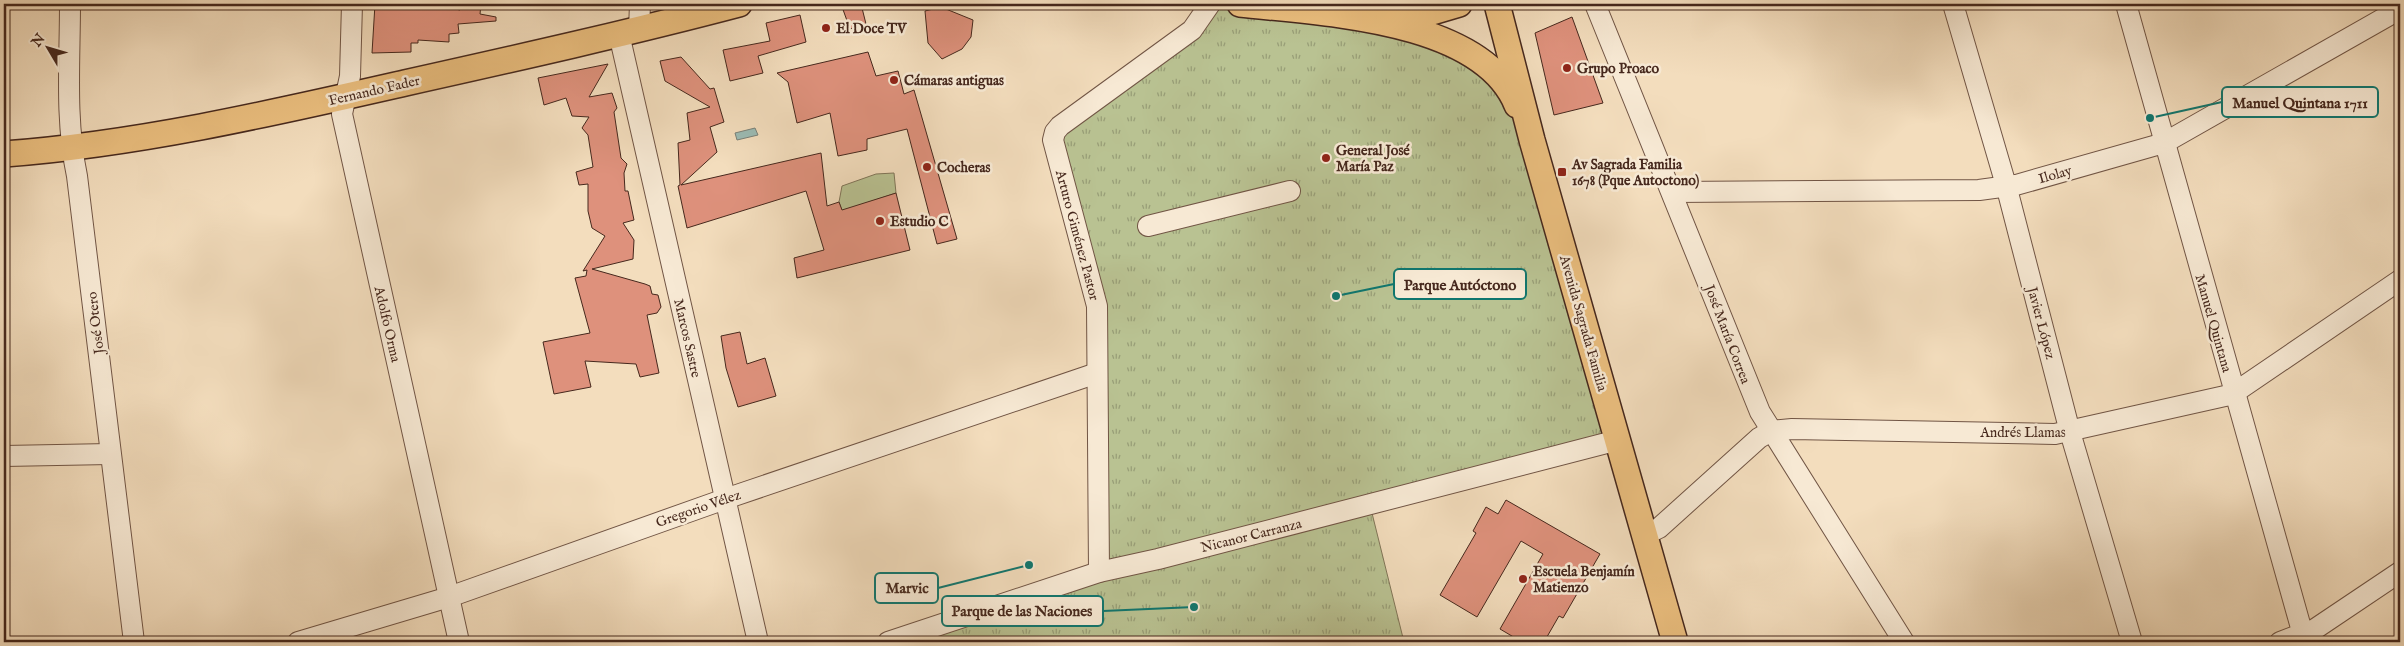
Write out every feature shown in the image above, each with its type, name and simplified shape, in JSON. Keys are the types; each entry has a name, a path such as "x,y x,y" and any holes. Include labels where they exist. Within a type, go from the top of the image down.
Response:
{"main road":[{"name":"Fernando Fader","path":"4,154 71,149 281,112 629,32 739,4"},
{"path":"1240,4 1336,14 1435,36 1475,56 1505,85 1532,140"},
{"path":"1336,14 1406,10 1459,4"},
{"name":"Avenida Sagrada Familia","path":"1497,4 1532,140 1675,642"},
{"path":"1406,10 1435,36"}],"street":[{"name":"José Otero","path":"70,4 71,149 77,176 134,642"},
{"name":"Adolfo Orma","path":"352,4 350,76 342,114 459,642"},
{"name":"Marcos Sastre","path":"640,4 629,32 724,499 758,642"},
{"name":"Arturo Giménez Pastor","path":"1098,572 1097,306 1053,140 1055,132 1192,30 1210,4"},
{"name":"José María Correa","path":"1595,4 1673,192 1752,396 1771,431 1904,642"},
{"name":"Javier López","path":"1954,4 2006,185 2070,432 2132,642"},
{"name":"Manuel Quintana","path":"2126,4 2304,639"},
{"name":"Ilolay","path":"1673,192 1979,190 2016,185 2164,143 2400,9"},
{"path":"1148,226 1290,191"},
{"name":"Andrés Llamas","path":"1771,431 1792,429 2055,434 2070,432 2234,392 2400,280"},
{"name":"Gregorio Vélez","path":"298,642 449,597 724,499 1097,373"},
{"path":"1645,536 1660,528 1759,438 1771,431"},
{"name":"Nicanor Carranza","path":"888,642 1098,572 1158,559 1618,440"},
{"path":"4,456 110,454"},
{"path":"2280,642 2304,639 2400,572"}],"green space":[{"path":"1210,4 1240,4 1398,27 1505,85 1618,440 1370,505 1404,642 888,642 1099,571 1097,306 1060,126"},
{"path":"894,173 896,193 854,207 851,237 839,202 842,186 876,174"}],"water":[{"path":"755,128 758,135 737,140 735,133"}],"building":[{"path":"375,4 436,5 460,10 459,4 481,4 480,14 496,17 496,21 458,24 459,33 449,34 449,42 418,40 418,43 411,43 411,52 372,53"},
{"path":"841,4 861,4 866,24 850,29"},
{"path":"941,7 973,20 971,37 962,49 942,59 928,43 925,11"},
{"path":"800,15 806,42 758,56 763,73 730,81 723,50 770,41 766,23"},
{"name":"Grupo Proaco","path":"1572,17 1603,103 1554,115 1535,33"},
{"path":"868,52 876,76 898,71 904,94 914,90 957,239 937,244 907,129 867,139 867,150 838,156 830,113 797,123 788,82 777,73"},
{"path":"681,57 710,89 714,88 724,122 710,127 717,152 681,185 821,153 827,206 839,202 842,210 896,193 910,250 797,278 794,258 824,250 806,191 687,228 678,186 680,185 678,143 690,140 687,113 710,107 665,81 660,61"},
{"path":"608,64 589,97 612,93 617,108 614,112 621,158 627,164 624,173 625,191 628,191 634,220 623,223 634,240 633,259 592,269 645,284 650,286 652,294 658,295 661,307 657,313 647,315 659,373 640,377 636,364 585,361 591,387 554,394 543,342 590,333 575,278 586,276 587,270 583,271 605,236 592,228 588,211 588,184 579,185 576,172 593,167 588,135 582,128 589,117 572,116 566,98 544,105 538,78"},
{"path":"740,332 747,364 765,358 776,396 738,407 726,368 721,336"},
{"path":"1506,500 1600,554 1563,618 1559,616 1544,642 1522,642 1500,629 1543,554 1521,541 1477,617 1440,595 1476,533 1473,531 1486,507 1498,514"}],"place":[{"name":"El Doce TV","path":"826,28"},
{"name":"Grupo Proaco","path":"1567,68"},
{"name":"Cámaras antiguas","path":"894,80"},
{"name":"Manuel Quintana 1711","path":"2150,118"},
{"name":"General José María Paz","path":"1326,158"},
{"name":"Cocheras","path":"927,167"},
{"name":"Av Sagrada Familia 1678 (Pque Autoctono)","path":"1562,172"},
{"name":"Estudio C","path":"880,221"},
{"name":"Parque Autóctono","path":"1336,296"},
{"name":"Marvic","path":"1029,565"},
{"name":"Escuela Benjamín Matienzo","path":"1523,579"},
{"name":"Parque de las Naciones","path":"1194,607"}]}
